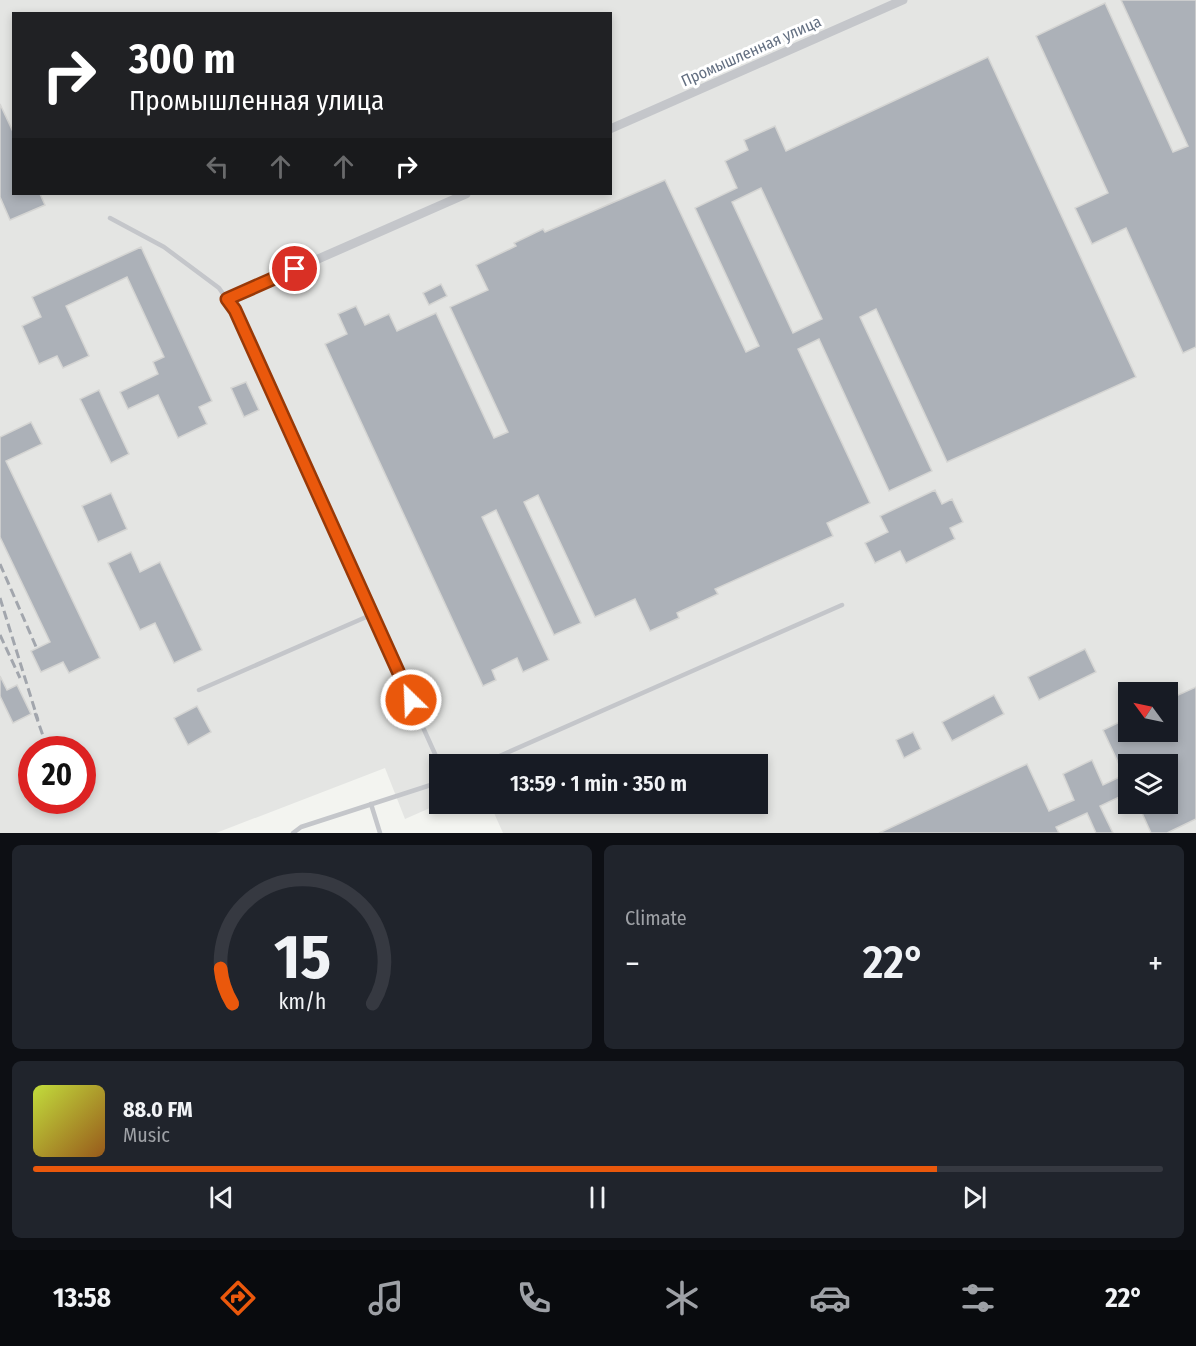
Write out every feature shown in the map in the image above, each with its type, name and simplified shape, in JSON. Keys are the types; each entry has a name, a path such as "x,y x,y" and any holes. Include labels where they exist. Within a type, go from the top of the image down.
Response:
{"street":[{"name":"Промышленная улица","path":"612,128 903,0"},
{"path":"227,299 464,195"}],"lane":[{"path":"110,218 164,247 219,288 235,310 435,754"},
{"path":"504,754 842,605"},
{"path":"199,690 373,614"},
{"path":"293,833 301,827 429,786"},
{"path":"371,804 380,833"}],"shaded area":[{"path":"0,0 1196,0 1196,833 503,833 494,814 768,814 768,754 429,754 429,808 405,819 385,768 216,833 0,833"}],"building":[{"path":"1121,0 1196,0 1196,347 1183,353 1126,228 1092,244 1075,208 1108,193 1036,36 1105,3 1173,152 1188,146"},
{"path":"988,57 1136,377 947,462 876,309 860,317 932,471 889,491 819,339 798,349 870,503 827,523 833,536 715,589 718,594 677,613 679,618 650,631 635,599 595,617 538,495 524,502 581,623 554,635 496,510 482,517 549,660 523,672 517,658 492,670 496,680 483,686 325,344 347,334 338,314 356,306 365,325 389,314 397,331 436,313 494,438 508,432 450,307 488,290 476,265 516,246 514,243 543,229 545,232 665,180 746,352 759,346 695,208 737,188 725,161 748,150 744,140 775,126 786,151","holes":["761,188 822,319 793,333 732,202"]},
{"path":"0,104 12,130 12,195 40,195 45,205 10,220 0,197"},
{"path":"141,247 212,401 199,407 207,424 178,438 158,395 128,409 120,392 158,374 153,362 164,357 127,277 66,306 89,356 63,368 57,356 39,364 22,326 41,317 32,297"},
{"path":"441,284 447,296 429,305 423,293"},
{"path":"246,382 259,410 244,417 231,388"},
{"path":"99,390 129,454 111,463 80,399"},
{"path":"31,422 42,444 6,461 100,658 69,673 63,662 41,672 31,651 50,642 0,537 0,437"},
{"path":"935,490 942,504 952,499 963,522 950,528 955,539 906,563 900,551 875,563 865,543 888,532 880,516"},
{"path":"111,493 127,529 98,542 82,506"},
{"path":"131,552 140,572 160,562 202,650 174,663 155,623 140,630 108,563"},
{"path":"1085,649 1096,672 1039,700 1028,677"},
{"path":"0,676 7,690 17,685 31,714 13,723 0,696"},
{"path":"1196,687 1196,819 1167,833 1151,833 1142,814 1178,814 1178,754 1118,754 1118,762 1103,730 1118,723 1118,742 1178,742 1178,695"},
{"path":"994,695 1004,714 952,741 942,722"},
{"path":"197,706 211,732 188,745 174,718"},
{"path":"913,732 921,749 904,758 896,740"},
{"path":"1092,760 1103,785 1118,778 1118,798 1100,806 1113,833 1096,833 1087,813 1056,827 1059,833 879,833 1027,764 1049,811 1074,800 1063,774"}],"railway":[{"path":"0,564 37,649"},
{"path":"0,598 38,720"},
{"path":"0,635 20,678"},
{"path":"35,713 43,736"}],"route":[{"path":"295,269 227,299 235,310 411,700"}]}
